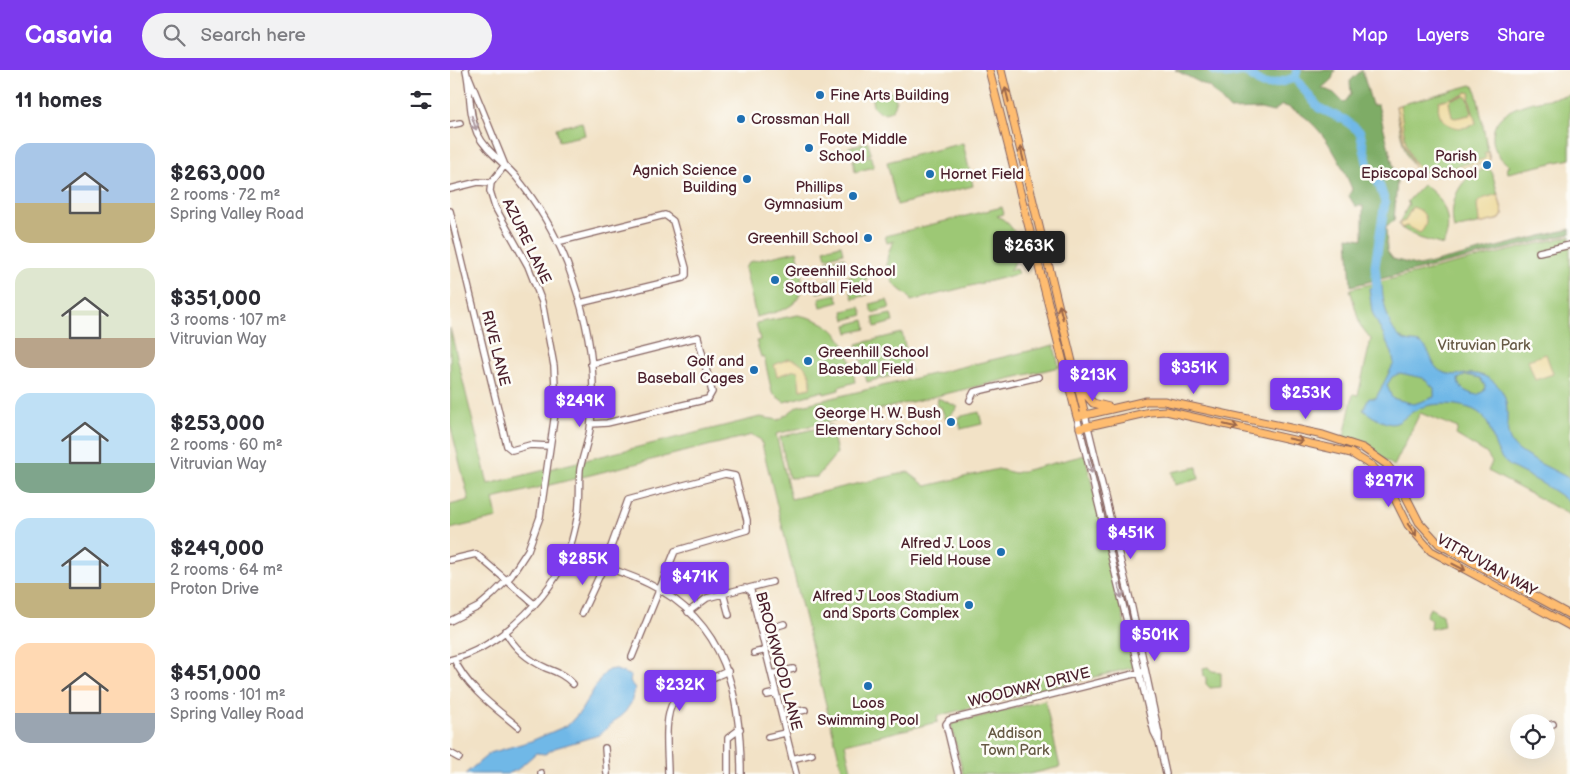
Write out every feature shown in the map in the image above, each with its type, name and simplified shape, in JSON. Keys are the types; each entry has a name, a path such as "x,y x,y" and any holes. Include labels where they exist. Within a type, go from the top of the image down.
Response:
{"main road":[{"path":"989,70 1056,333 1081,416"},
{"path":"1001,70 1065,331 1076,381 1081,416"},
{"path":"1056,333 1065,331"},
{"path":"1076,381 1087,398 1093,403 1115,408"},
{"name":"VITRUVIAN WAY","path":"1081,416 1152,401 1191,406 1354,444 1372,454 1395,475 1423,529 1439,544 1570,615"},
{"path":"1166,412 1187,410 1191,406"},
{"name":"VITRUVIAN WAY","path":"1084,427 1150,412 1166,412 1350,453 1372,466 1386,481 1408,525 1431,551 1570,626"},
{"path":"1248,430 1251,419"},
{"path":"1350,453 1354,444"}],"street":[{"path":"467,73 505,165"},
{"path":"467,73 470,109 478,133 489,150 505,165 532,199 557,242 573,280 580,303 591,364 593,398 591,424 580,472 579,505 568,551 547,589 534,604 505,631 470,652 452,660 462,676 474,689 518,727"},
{"path":"450,125 460,123"},
{"name":"AZURE LANE","path":"450,621 478,607 507,580 528,550 538,525 556,406 554,366 549,334 536,286 518,245 495,206 490,191 491,183 505,165"},
{"path":"450,189 478,182 491,183"},
{"name":"RIVE LANE","path":"450,211 507,446 512,450 530,445 549,446"},
{"path":"557,242 665,215 673,221 686,268 686,276 679,281 580,303"},
{"path":"1538,252 1570,245"},
{"path":"591,364 694,338 700,340 712,392 711,398 708,399 607,423 591,424"},
{"path":"970,400 974,392 1038,377"},
{"path":"1081,416 1147,671 1160,734 1159,742"},
{"path":"1084,427 1139,673 1154,732 1159,742 1166,774"},
{"path":"582,613 604,566 628,500 725,474 735,476 747,520 747,530 676,550 658,589 632,657"},
{"path":"568,551 658,589 688,612 704,629 728,671 736,697 740,729 741,774"},
{"path":"450,560 476,554 534,604"},
{"path":"748,588 772,582"},
{"name":"BROOKWOOD LANE","path":"688,612 707,598 748,588 761,630 796,774"},
{"path":"723,594 729,615"},
{"path":"761,630 784,624"},
{"path":"505,631 516,648 529,658 564,675 573,684"},
{"path":"754,653 766,650"},
{"path":"772,674 793,669"},
{"path":"668,774 668,718 673,702 681,694 728,671"},
{"name":"WOODWAY DRIVE","path":"958,774 946,724 948,721 1147,671"},
{"path":"767,695 776,693"},
{"path":"782,716 805,710"},
{"path":"728,774 728,738 740,729"},
{"path":"768,737 786,733"},
{"path":"605,748 607,774"},
{"path":"450,753 458,758"},
{"path":"792,759 812,754"}],"green space":[{"path":"1175,70 1256,70 1260,74 1268,70 1335,70 1332,79 1322,88 1334,93 1344,103 1351,94 1350,81 1362,70 1372,105 1378,105 1397,181 1394,221 1386,226 1387,251 1393,259 1419,266 1570,229 1570,234 1351,286 1348,237 1363,239 1363,206 1355,206 1349,196 1352,189 1341,164 1325,139 1306,118 1295,110 1282,105 1273,112 1261,109 1230,110 1209,87"},
{"path":"1471,85 1475,87 1490,160 1431,177 1421,173 1408,158 1404,148 1396,106"},
{"path":"884,89 892,93 896,101 892,109 884,113 876,109 872,101 876,93"},
{"path":"1570,95 1570,159 1508,173 1507,167 1510,166 1498,155 1493,140 1494,128 1500,118 1509,111 1533,102"},
{"path":"582,122 585,135 559,141 556,128"},
{"path":"868,142 871,154 852,158 849,147"},
{"name":"Hornet Field","path":"963,143 973,186 897,205 887,162"},
{"path":"871,156 874,167 855,172 853,160"},
{"path":"1488,168 1492,172 1503,214 1500,219 1454,229 1453,209 1458,191 1470,177"},
{"path":"1423,185 1437,196 1445,211 1448,228 1443,245 1419,238 1401,228 1399,223 1409,204 1407,202"},
{"path":"1002,207 1004,214 997,216 1004,220 1015,233 1018,248 1017,256 1009,270 1016,269 1018,274 911,301 893,283 888,272 887,259 894,241 887,243 885,236"},
{"name":"Vitruvian Park","path":"1570,236 1570,515 1488,471 1492,462 1486,453 1456,435 1458,428 1420,413 1394,466 1362,444 1344,437 1353,394 1358,395 1371,339 1360,325 1350,289"},
{"path":"841,245 843,253 826,258 824,249"},
{"name":"Greenhill School Softball Field","path":"797,251 802,281 796,301 782,310 756,317 745,268 749,262"},
{"path":"844,257 846,265 829,270 826,261"},
{"path":"865,272 867,281 849,285 847,277"},
{"path":"833,280 835,288 817,293 815,284"},
{"path":"868,286 870,294 853,299 850,290"},
{"path":"836,294 839,302 821,307 819,298"},
{"path":"887,300 890,308 872,313 870,304"},
{"path":"860,307 863,315 845,320 843,311"},
{"path":"891,314 893,322 875,327 873,318"},
{"name":"Greenhill School Baseball Field","path":"798,315 824,323 840,337 849,357 855,382 839,387 839,390 824,394 823,391 784,402 772,393 764,356 761,357 756,341 760,340 756,323"},
{"path":"864,320 866,329 848,333 846,325"},
{"name":"Alfred J Loos Stadium and Sports Complex","path":"450,328 488,484 760,417 779,420 798,406 1054,345 1059,367 776,434 791,499 908,472 926,486 998,469 1015,473 1085,455 1135,667 937,716 938,722 845,744 852,774 843,774 761,440 752,435 493,499 497,518 450,529 450,505 469,500 450,424"},
{"path":"902,333 911,371 867,382 857,344"},
{"path":"938,398 958,407 946,420 941,407 937,406"},
{"path":"979,412 982,424 961,429 958,417"},
{"path":"831,425 837,453 817,477 789,478 780,437"},
{"path":"1197,467 1199,479 1175,485 1172,472"},
{"path":"1430,608 1442,615 1444,626 1430,629 1431,619 1426,616"},
{"path":"1208,667 1212,671 1221,672 1221,687 1210,688 1206,684 1203,668"},
{"name":"Addison Town Park","path":"1045,700 1060,767 1030,774 963,774 951,724"}],"sand":[{"path":"1466,92 1471,93 1469,98 1476,123 1462,128 1449,125 1440,115 1438,109 1439,101 1464,95","holes":["1465,96 1468,98 1472,112 1470,115 1452,117 1449,102 1451,99"]},
{"path":"1400,105 1404,135 1410,155 1415,164 1422,170 1431,174 1484,159 1486,157 1484,153 1488,152 1490,160 1431,177 1415,169 1404,143 1396,106"},
{"path":"1498,194 1503,214 1500,219 1479,224 1477,206 1479,201"},
{"path":"1412,207 1421,211 1425,217 1425,225 1420,233 1407,226 1401,228 1399,223 1405,221"},
{"path":"1546,354 1553,374 1535,380 1528,360"},
{"path":"788,359 798,362 806,368 811,382 810,388 800,390 798,371 795,370 777,376 774,365"}],"water":[{"path":"1382,286 1391,326 1401,338 1423,345 1437,369 1445,373 1458,375 1475,374 1481,375 1495,383 1502,390 1507,407 1508,432 1514,446 1532,459 1570,479 1570,503 1548,487 1505,462 1496,448 1488,424 1478,412 1456,405 1435,405 1422,407 1399,422 1391,424 1363,410 1369,398 1376,398 1394,363 1392,353 1372,312 1369,288","holes":["1400,373 1423,378 1434,388 1434,397 1414,404 1392,398 1387,385 1392,377","1466,375 1480,378 1485,386 1484,391 1477,395 1467,392 1462,388 1458,379"]},
{"path":"614,669 631,676 630,682 635,688 631,703 625,712 599,735 555,748 545,754 536,753 517,770 507,774 465,774 490,753 531,741 568,725 580,712 602,676 608,670"}],"waterway":[{"path":"1212,70 1226,74 1244,71 1260,83 1267,85 1295,78"},
{"path":"1297,70 1295,78 1319,108 1345,120 1360,132 1368,166 1379,184 1385,202 1375,266 1378,299"}],"place":[{"name":"Fine Arts Building","path":"820,95"},
{"name":"Crossman Hall","path":"741,119"},
{"name":"Foote Middle School","path":"809,148"},
{"name":"Parish Episcopal School","path":"1487,165"},
{"name":"Hornet Field","path":"930,174"},
{"name":"Agnich Science Building","path":"747,179"},
{"name":"Phillips Gymnasium","path":"853,196"},
{"name":"Greenhill School","path":"868,238"},
{"name":"Greenhill School Softball Field","path":"775,280"},
{"name":"Greenhill School Baseball Field","path":"808,361"},
{"name":"Golf and Baseball Cages","path":"754,370"},
{"name":"George H. W. Bush Elementary School","path":"951,422"},
{"name":"Alfred J. Loos Field House","path":"1001,552"},
{"name":"Alfred J Loos Stadium and Sports Complex","path":"969,605"},
{"name":"Loos Swimming Pool","path":"868,686"}]}
